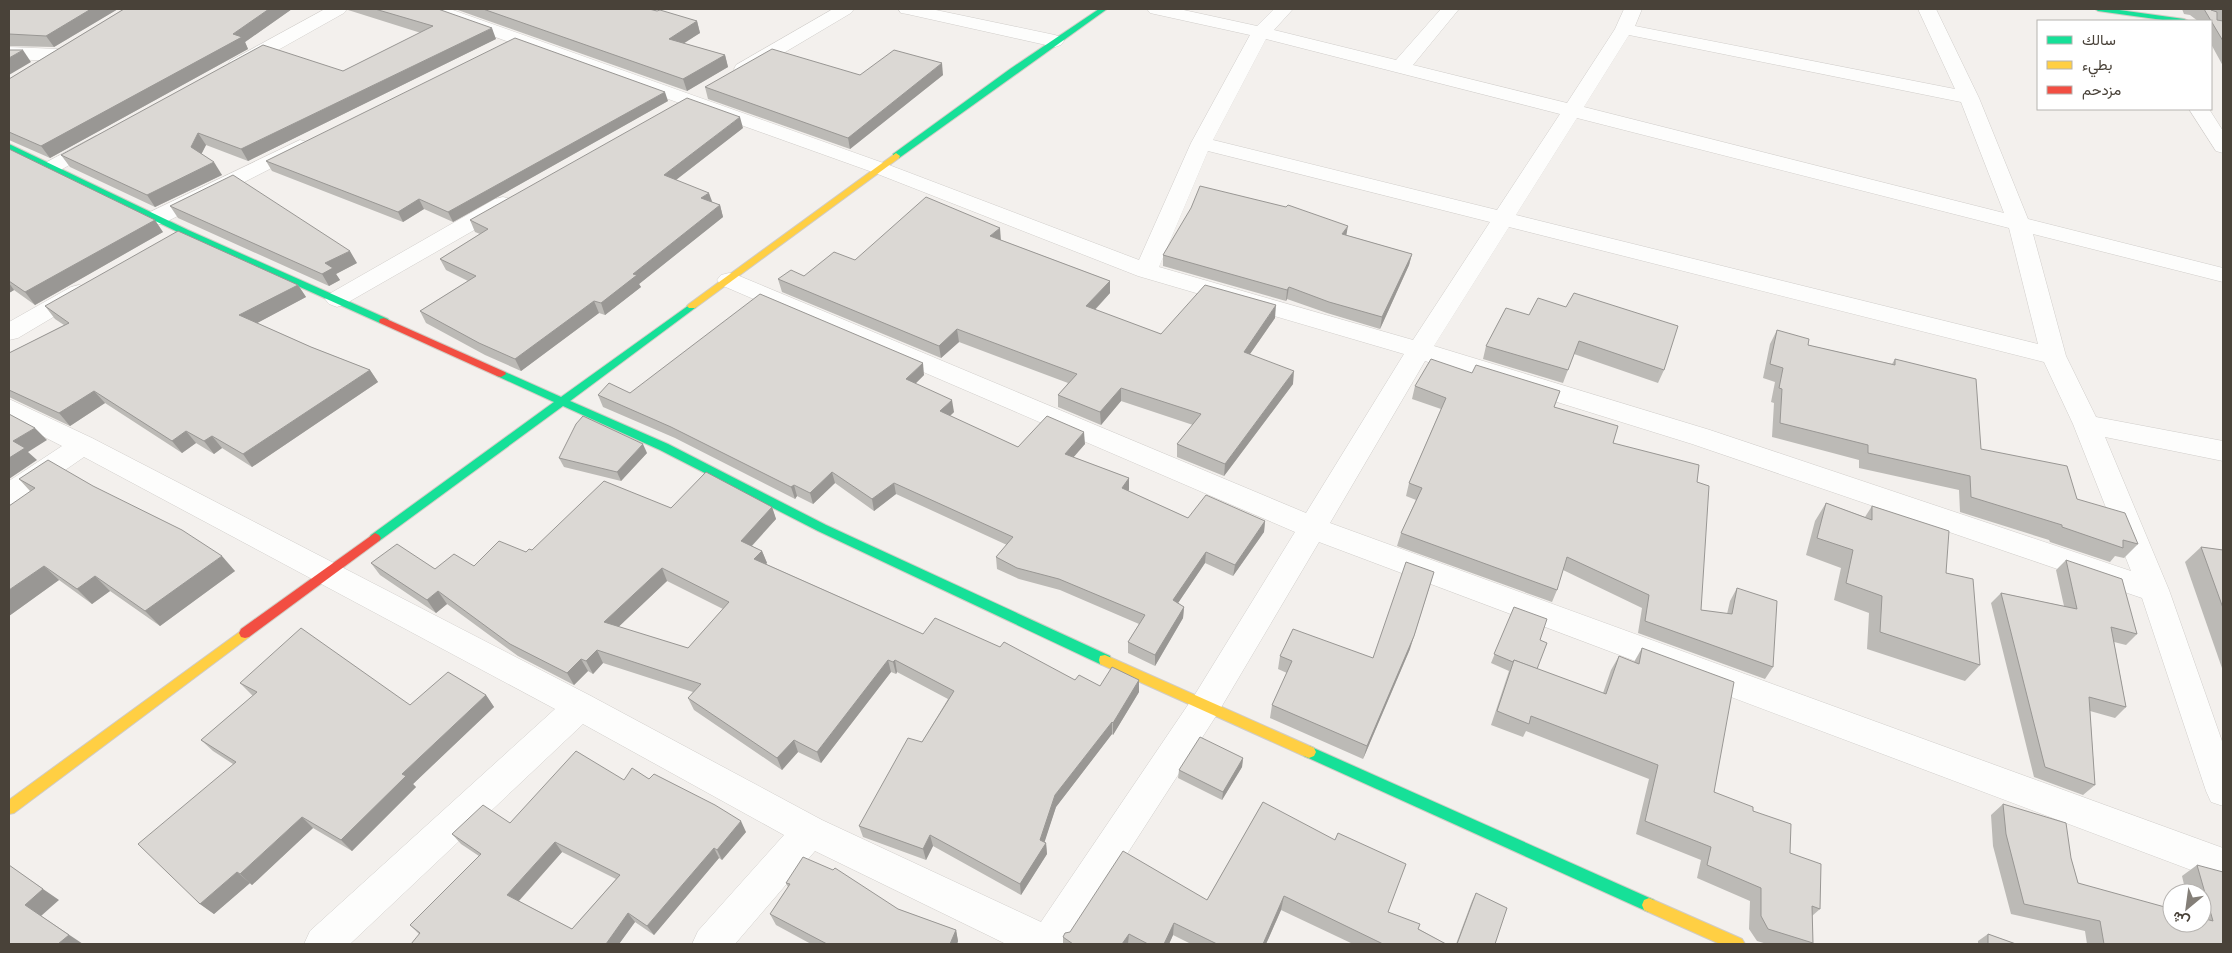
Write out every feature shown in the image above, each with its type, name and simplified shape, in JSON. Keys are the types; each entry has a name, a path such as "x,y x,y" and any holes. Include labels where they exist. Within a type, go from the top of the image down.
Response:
{"street":[{"path":"220,74 338,9"},
{"path":"661,114 845,9"},
{"path":"906,9 1055,41"},
{"path":"9,808 324,573 882,169 1055,41 1103,9"},
{"path":"1156,9 1261,32 2223,275"},
{"path":"1146,271 1201,143 1261,32 1284,9"},
{"path":"1400,68 1450,9"},
{"path":"1927,9 1970,98 2019,224 2054,356 2086,424 2154,590 2223,791"},
{"path":"2105,9 2143,18 2170,20"},
{"path":"448,11 516,39 882,169 1146,271 1418,352 1500,374 1692,434 2154,590"},
{"path":"9,408 580,706 810,831 1047,944 1205,706 1418,352 1505,218 1628,19 1970,98"},
{"path":"490,52 516,39"},
{"path":"34,70 75,45"},
{"path":"9,54 58,55"},
{"path":"2200,110 2223,147"},
{"path":"50,168 109,135"},
{"path":"156,218 314,139"},
{"path":"1201,143 2054,356"},
{"path":"9,147 185,232 664,447 830,532 1205,706 1737,944"},
{"path":"337,299 516,197"},
{"path":"160,247 185,232"},
{"path":"9,332 101,280"},
{"path":"728,280 1313,528 2223,865"},
{"path":"2086,424 2223,451"},
{"path":"9,495 83,445"},
{"path":"323,944 580,706"},
{"path":"711,944 810,831"}],"building":[{"path":"9,9 91,9 46,36 9,34"},
{"path":"124,9 269,9 233,34 242,37 41,146 9,132 9,79"},
{"path":"375,9 438,9 492,28 241,149 198,133 191,147 214,162 147,195 61,155 263,45 343,71 433,26"},
{"path":"483,9 660,10 697,21 669,39 725,55 683,79"},
{"path":"2204,9 2214,9 2211,10 2217,12 2217,20 2223,21 2223,41 2212,20"},
{"path":"515,38 665,92 448,212 419,199 398,212 266,161"},
{"path":"772,49 860,75 894,50 942,63 848,138 705,87"},
{"path":"9,50 23,50 9,58"},
{"path":"687,98 740,117 664,175 709,193 701,198 720,205 633,274 637,275 601,303 594,301 515,359 479,343 420,311 476,276 440,259 488,229 470,220"},
{"path":"9,149 155,220 25,292 9,281"},
{"path":"233,175 350,251 325,263 333,268 322,274 170,206"},
{"path":"1200,186 1286,207 1288,205 1348,226 1342,234 1412,254 1382,317 1329,302 1289,287 1287,290 1163,255 1191,208"},
{"path":"926,197 1000,228 990,236 1110,281 1086,306 1161,334 1205,285 1276,305 1244,352 1294,371 1225,464 1177,444 1201,414 1121,388 1100,412 1058,395 1077,374 957,329 939,346 778,279 791,270 804,276 834,252 855,260"},
{"path":"178,231 298,285 239,315 311,347 370,370 243,454 212,436 204,441 186,431 172,441 94,391 59,413 9,390 9,353 69,323 45,306"},
{"path":"1574,293 1678,326 1664,370 1579,341 1568,370 1486,346 1506,308 1529,315 1538,298 1566,307"},
{"path":"760,294 923,363 906,379 952,400 940,411 1018,447 1047,416 1084,432 1065,454 1129,478 1122,488 1188,518 1206,495 1265,521 1235,565 1206,552 1173,600 1184,607 1155,655 1128,642 1145,615 1059,579 1017,568 996,557 1013,537 894,483 872,499 832,472 810,493 794,485 791,487 671,427 598,395 609,383 630,393"},
{"path":"1777,330 1809,339 1808,345 1895,365 1895,359 1976,379 1981,449 2067,466 2077,499 2125,513 2138,544 2123,540 2123,548 2062,527 2062,525 1971,497 1970,476 1868,453 1868,445 1780,423 1782,389 1779,388 1783,368 1770,364"},
{"path":"1431,359 1472,373 1476,365 1560,391 1554,407 1618,426 1613,443 1699,465 1697,482 1709,486 1701,610 1732,614 1737,588 1777,601 1773,667 1645,621 1649,595 1567,557 1557,590 1401,533 1422,488 1409,483 1446,398 1415,386"},
{"path":"9,414 35,428 13,441 25,448 9,458"},
{"path":"583,416 643,444 617,472 559,458 576,424"},
{"path":"48,460 93,486 182,530 222,556 145,611 95,576 77,589 44,566 9,590 9,506 35,488 19,479"},
{"path":"706,472 772,507 741,541 762,551 754,559 923,634 935,618 1000,647 1004,642 1075,680 1079,675 1100,686 1112,667 1139,680 1113,723 1055,795 1040,840 1046,843 1020,884 930,835 923,849 859,826 908,738 922,742 954,691 895,660 893,662 888,660 817,752 794,740 777,758 688,698 701,684 597,650 586,661 581,659 567,673 510,644 438,591 427,600 371,563 397,544 435,569 454,554 474,566 499,541 526,552 529,549 532,550 604,481 671,508","holes":["662,568 729,602 688,648 604,622"]},
{"path":"1826,503 1872,520 1872,506 1949,531 1946,573 1973,579 1980,665 1880,632 1882,596 1846,583 1853,550 1817,538"},
{"path":"2201,547 2223,550 2223,608"},
{"path":"2066,560 2122,579 2137,634 2111,627 2126,707 2089,697 2095,785 2045,767 2001,593 2077,609"},
{"path":"1406,562 1434,572 1414,636 1367,746 1272,705 1292,661 1280,656 1293,629 1373,658"},
{"path":"1514,607 1547,619 1540,640 1547,643 1537,669 1494,654"},
{"path":"301,628 410,705 448,672 486,695 402,774 406,776 341,840 302,817 240,874 237,872 200,904 138,844 236,762 201,740 257,692 240,683"},
{"path":"1642,648 1734,682 1714,792 1753,807 1753,811 1791,824 1790,853 1821,864 1820,909 1812,906 1813,943 1768,929 1761,916 1761,888 1707,865 1711,847 1645,821 1658,765 1531,716 1529,724 1497,711 1514,660 1606,694 1619,656 1639,664"},
{"path":"1200,737 1243,758 1223,792 1179,770"},
{"path":"576,751 624,780 632,768 649,779 654,774 715,805 741,821 717,850 714,848 647,926 628,913 606,944 411,944 420,933 410,925 481,854 452,834 483,805 510,823","holes":["555,842 620,875 572,929 507,895"]},
{"path":"1263,802 1335,840 1338,833 1406,864 1388,912 1420,924 1418,929 1446,944 1383,944 1284,896 1263,944 1217,944 1174,923 1164,944 1148,944 1129,934 1122,944 1073,944 1063,937 1065,933 1070,932 1123,851 1207,900"},
{"path":"2003,804 2066,823 2071,858 2078,883 2162,906 2162,933 2212,933 2212,883 2202,883 2197,865 2223,872 2223,944 2104,944 2100,921 2024,904 2006,834"},
{"path":"803,857 833,870 835,868 898,909 956,930 950,944 827,944 770,914 790,884 786,883"},
{"path":"9,865 43,889 25,905 69,935 58,944 9,944"},
{"path":"1476,893 1507,908 1495,944 1457,944"},
{"path":"1988,934 2016,944 1988,944"}],"traffic: fast":[{"path":"896,156 1013,71 1103,9"},
{"path":"2098,9 2177,20"},
{"path":"9,147 185,232 384,321"},
{"path":"375,538 692,306"},
{"path":"501,374 664,447 822,528 1105,660"},
{"path":"1309,752 1649,905"}],"traffic: slow":[{"path":"692,306 896,156"},
{"path":"9,808 245,633"},
{"path":"1105,660 1309,752"},
{"path":"1649,905 1737,944"}],"traffic: jam":[{"path":"384,321 501,374"},
{"path":"245,633 375,538"}]}
